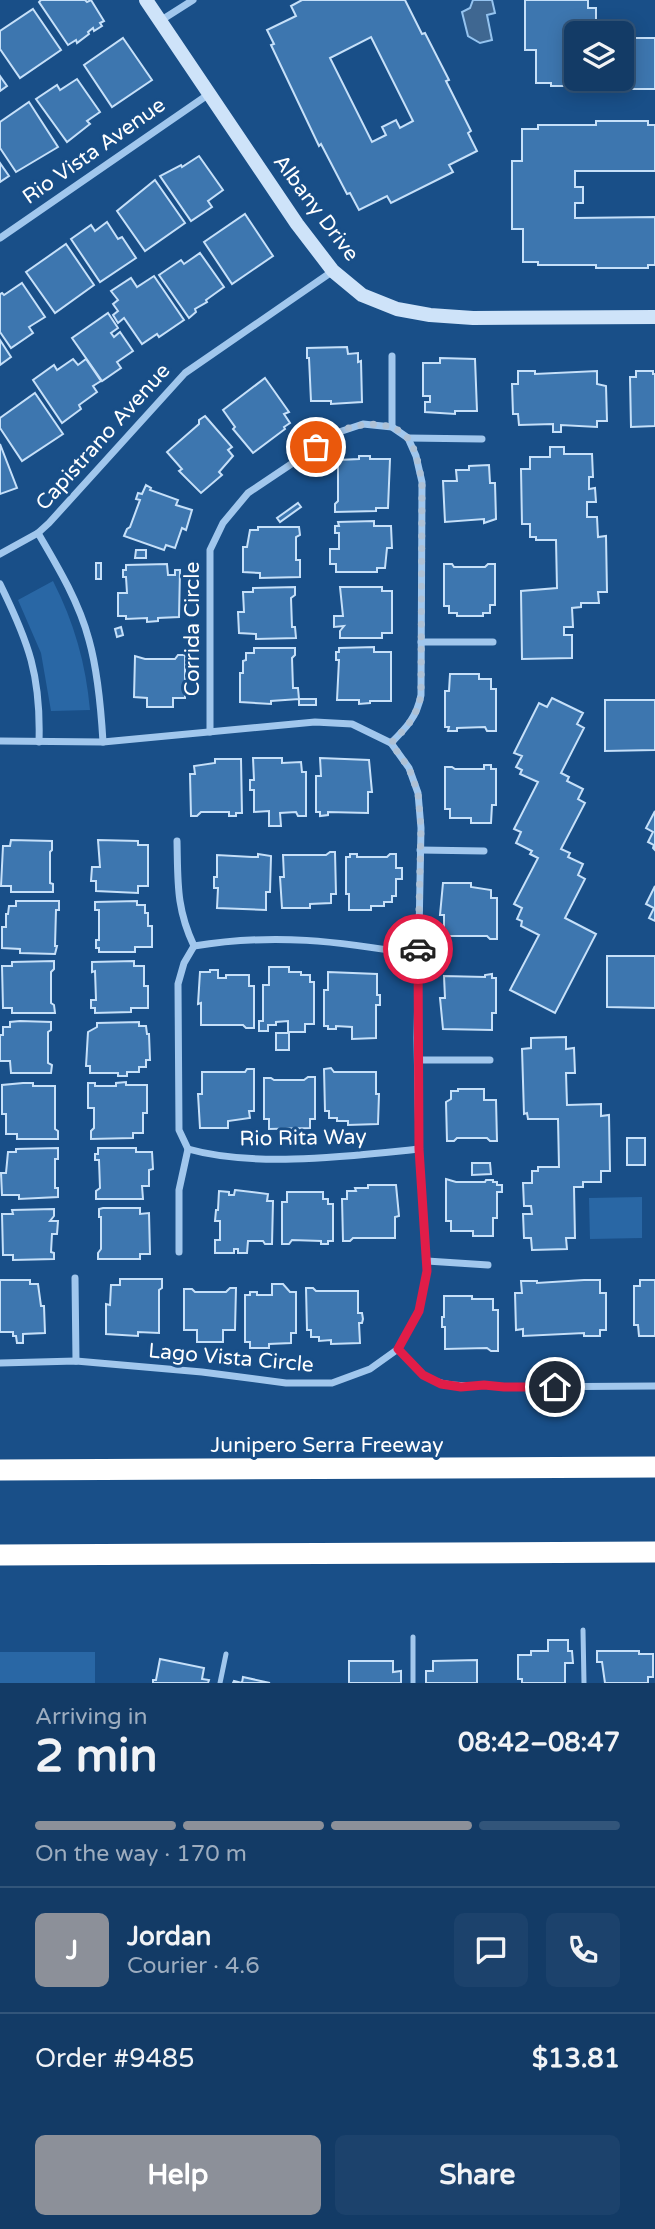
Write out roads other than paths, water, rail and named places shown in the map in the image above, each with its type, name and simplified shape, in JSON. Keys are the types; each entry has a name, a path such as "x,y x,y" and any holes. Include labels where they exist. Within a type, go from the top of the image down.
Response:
{"highway":[{"name":"Junipero Serra Freeway","path":"0,1470 655,1467"},
{"path":"0,1555 655,1552"}],"street":[{"name":"Albany Drive","path":"146,0 297,223 333,271 362,295 397,309 430,315 473,318 655,317"},
{"path":"160,20 193,0"},
{"name":"Rio Vista Avenue","path":"0,237 210,94"},
{"name":"Capistrano Avenue","path":"0,554 38,533 49,523 185,373 333,271"},
{"path":"0,741 103,742 315,722 352,724 391,743 407,728 418,711 421,695 422,482 416,456 408,438 392,427 392,356"},
{"name":"Corrida Circle","path":"210,732 210,550 223,523 248,493 339,432 363,424 392,427"},
{"path":"408,438 482,439"},
{"path":"38,533 66,582 89,640 101,708 103,742"},
{"path":"0,584 28,645 36,673 40,713 39,742"},
{"path":"421,642 493,642"},
{"name":"Lago Vista Circle","path":"0,1363 76,1361 202,1372 286,1383 332,1383 370,1369 398,1349 419,1311 427,1261 419,1149 418,954 421,850 418,793 409,768 391,743"},
{"path":"177,841 178,903 194,946"},
{"path":"421,850 484,851"},
{"path":"194,946 255,938 339,941 418,954"},
{"path":"178,1252 179,1190 188,1149 178,1130 178,984 184,963 194,946"},
{"path":"418,1060 490,1060"},
{"name":"Rio Rita Way","path":"188,1149 215,1156 262,1158 359,1155 419,1149"},
{"path":"427,1261 488,1265"},
{"path":"75,1278 76,1361"},
{"path":"504,1387 655,1386"}],"lane":[{"path":"398,1349 423,1375 441,1384 504,1387"},
{"path":"583,1630 584,1683"},
{"path":"413,1637 413,1683"},
{"path":"220,1683 226,1654"}]}
